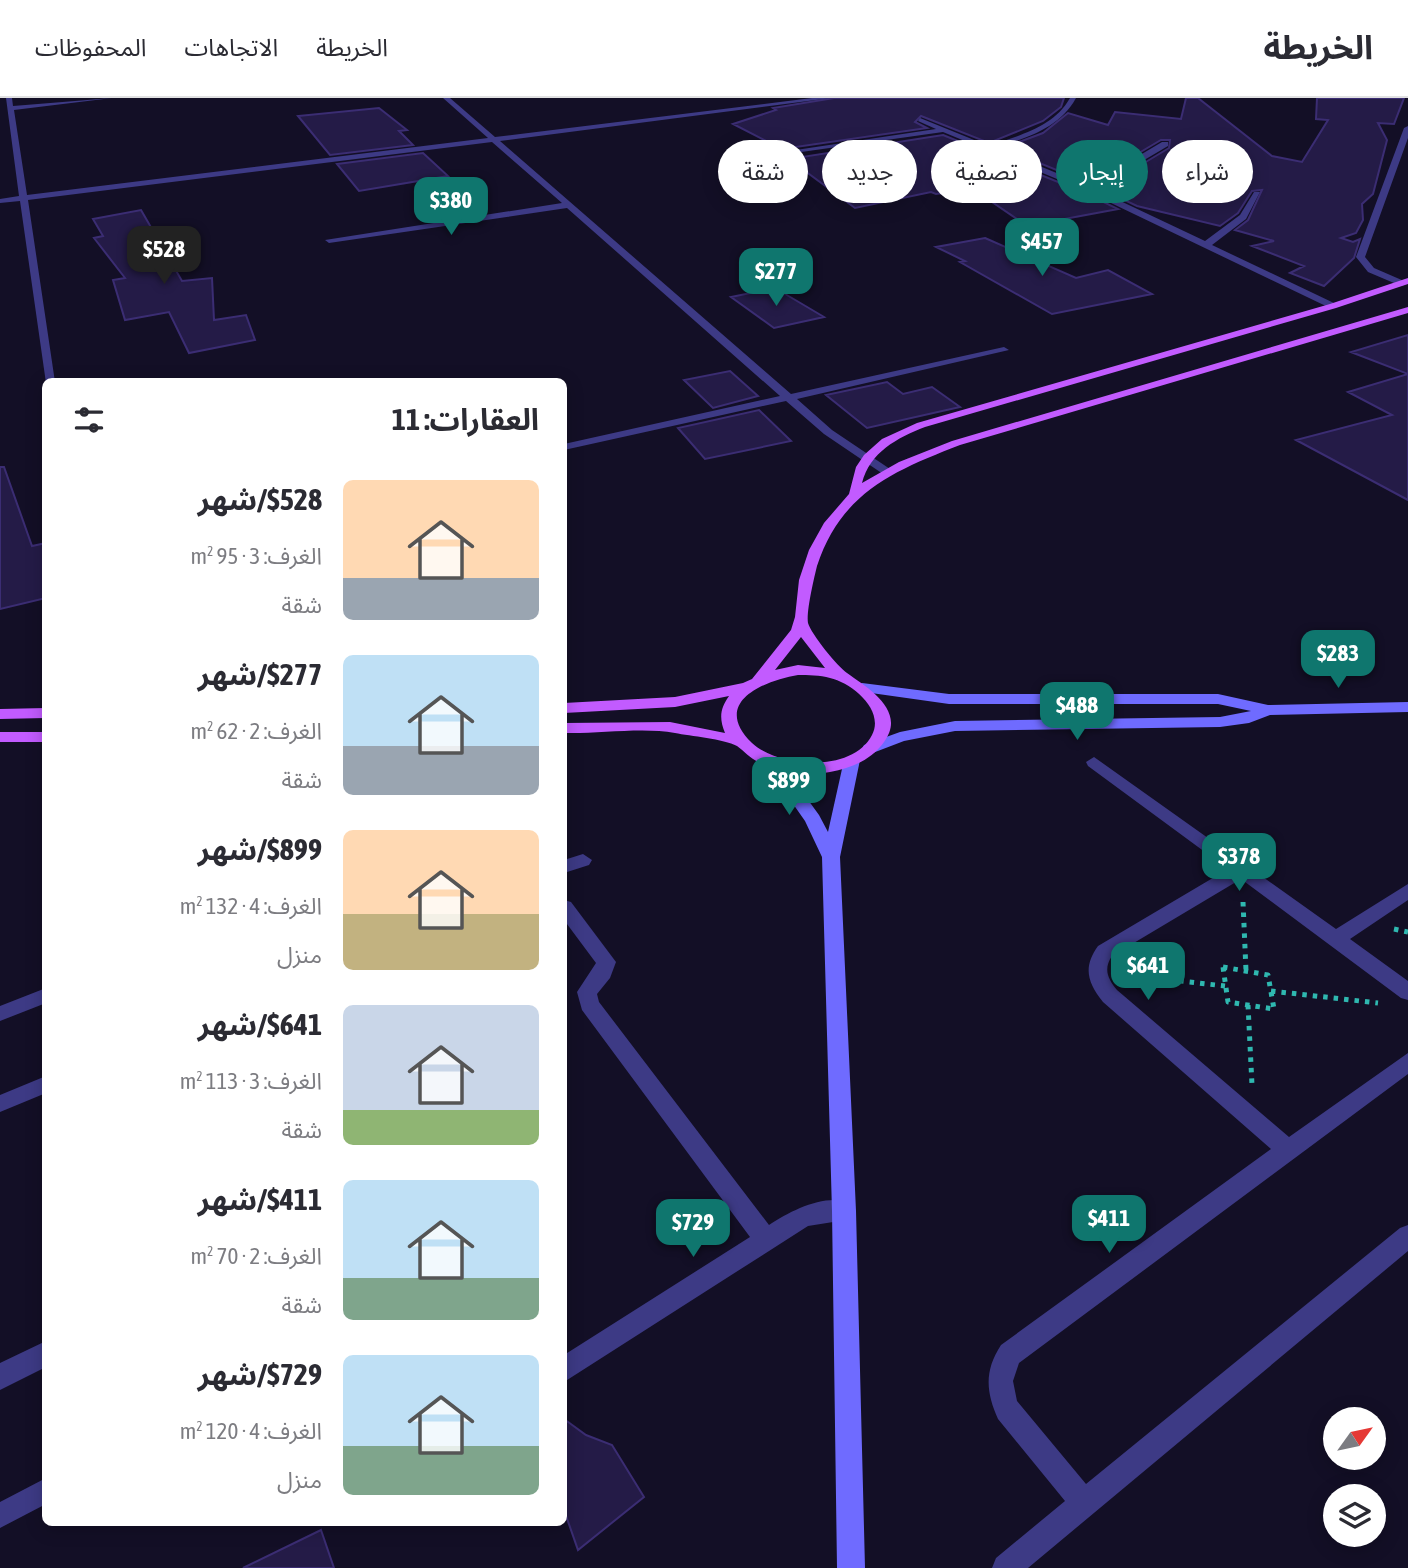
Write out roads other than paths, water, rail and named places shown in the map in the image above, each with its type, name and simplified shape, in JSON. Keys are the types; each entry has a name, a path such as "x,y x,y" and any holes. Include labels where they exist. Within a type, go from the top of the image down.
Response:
{"main road":[{"path":"854,492 856,474 864,459 890,439 921,425 1334,306 1405,282"},
{"path":"739,741 731,727 729,713 733,700 743,688 759,678 777,660 801,622 805,584 815,550 831,519 854,492 886,472 956,443 1408,310"},
{"path":"801,622 810,640 839,676"},
{"path":"567,728 670,727 739,741 771,761 812,768 852,761 870,749 879,737 883,724 881,711 862,688 839,676 799,670 759,678"},
{"path":"567,708 675,702 743,688"},
{"path":"0,714 42,713"},
{"path":"0,737 42,737"}],"street":[{"path":"49,378 9,103 109,98"},
{"path":"446,98 789,397 864,459 886,472"},
{"path":"0,201 828,98"},
{"path":"1009,140 1053,122 1067,110 1073,98"},
{"path":"920,120 970,140"},
{"path":"808,149 944,130"},
{"path":"1405,282 1371,270 1360,257 1407,131"},
{"path":"1206,245 1243,217 1256,194"},
{"path":"1118,203 1334,306"},
{"path":"330,240 568,205"},
{"path":"567,446 1004,351"},
{"path":"862,688 949,699 1218,699 1268,710 1408,708"},
{"path":"870,749 900,737 955,726 1220,722 1249,718 1268,710"},
{"path":"771,761 813,819 831,858"},
{"path":"851,1568 844,1211 831,858 852,761"},
{"path":"1094,762 1408,992"},
{"path":"567,866 583,860"},
{"path":"1241,870 1105,951 1097,960 1095,972 1100,984 1110,996 1289,1151"},
{"path":"1336,939 1408,891"},
{"path":"567,911 606,962 603,973 589,986 589,1004 766,1239"},
{"path":"1084,1503 1007,1410 1000,1394 999,1378 1010,1354 1408,1062"},
{"path":"567,1367 804,1216 844,1211"},
{"path":"1006,1568 1408,1236"},
{"path":"0,1377 42,1355"}],"lane":[{"path":"0,1014 42,997"},
{"path":"0,1104 42,1086"},
{"path":"0,1516 42,1492"}]}
